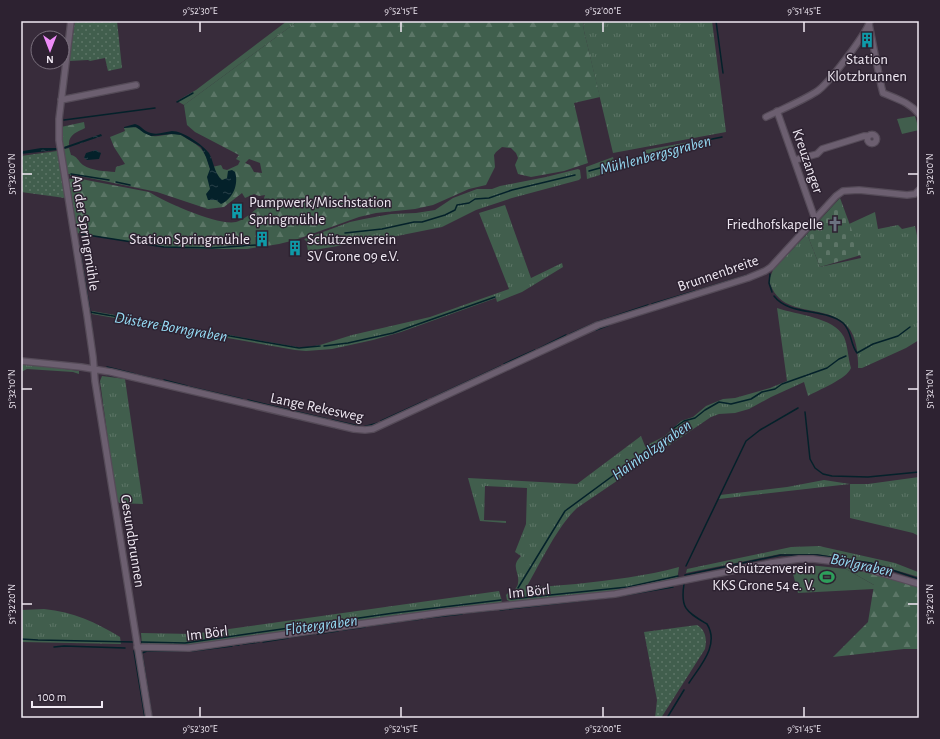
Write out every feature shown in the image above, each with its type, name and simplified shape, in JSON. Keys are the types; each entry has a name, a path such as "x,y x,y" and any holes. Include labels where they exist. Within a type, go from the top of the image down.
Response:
{"street":[{"name":"An der Springmühle","path":"71,21 58,124 59,140 88,322 93,368"},
{"path":"766,117 817,91 825,84 862,38 870,23"},
{"path":"870,23 882,91 885,94 907,103 919,114"},
{"path":"61,100 136,85"},
{"name":"Kreuzanger","path":"777,111 815,219"},
{"path":"795,160 817,154 822,149 868,136"},
{"name":"Brunnenbreite","path":"613,319 748,278 765,271 836,196 846,190 907,195 915,194 919,190"},
{"name":"Lange Rekesweg","path":"21,361 93,368 354,429 365,430 373,429 613,319"},
{"name":"Gesundbrunnen","path":"93,368 149,718"},
{"name":"Im Börl","path":"137,647 189,648 445,612 615,594 770,563 799,559 847,563 919,584"}],"green space":[{"path":"75,21 117,21 122,68 108,71 105,58 90,61 70,61"},
{"path":"287,21 298,21 184,105 177,101 196,90"},
{"path":"298,21 583,21 584,31 600,97 574,103 588,163 564,171 531,177 518,174 515,165 518,158 516,153 511,148 502,147 494,155 495,167 486,185 469,189 433,205 415,209 376,213 359,217 295,240 247,249 164,247 77,233 68,179 76,178 149,192 205,217 228,222 240,221 266,201 264,198 265,195 259,196 254,194 245,198 242,193 224,207 208,209 157,192 80,176 70,176 70,174 67,174 61,127 84,122 85,128 74,134 70,139 69,145 64,147 65,149 69,148 71,155 83,165 90,168 115,172 116,167 125,164 114,147 110,137 125,131 124,128 130,127 137,128 153,136 175,134 182,136 201,148 210,169 221,165 223,169 227,170 238,165 240,161 236,159 239,155 195,132 187,125 184,105","holes":["249,159 260,163 262,173 254,172 250,165 245,163"]},
{"path":"583,21 712,21 726,132 613,153 584,31"},
{"path":"915,116 919,130 902,134 897,119"},
{"path":"711,138 712,140 647,160 645,150"},
{"path":"57,151 65,198 21,192 21,156"},
{"path":"613,157 616,170 587,179 586,167"},
{"path":"578,169 580,170 581,178 579,180 512,198 476,210 442,227 357,244 344,245 342,235 306,241 304,239 350,222 391,214 416,213 435,210 453,198 477,189 492,189"},
{"path":"840,198 861,255 820,267 807,234"},
{"path":"505,205 531,278 562,263 563,267 522,292 497,302 496,298 401,332 373,340 332,349 306,351 295,350 92,314 92,311 303,348 430,317 509,289 479,213"},
{"path":"875,212 878,229 898,225 902,229 915,226 919,245 919,340 906,348 862,368 858,368 856,342 847,326 835,317 789,305 777,296 769,280 773,270 807,234 820,267 861,258 849,224"},
{"path":"343,235 344,245 308,251 306,241"},
{"path":"777,308 824,321 839,330 844,337 846,344 851,368 848,372 832,384 808,396 804,382 749,409 735,413 719,414 711,417 577,508 556,535 527,586 539,587 602,581 679,567 677,581 630,590 514,603 507,600 506,595 508,593 512,595 518,584 516,563 521,556 515,552 526,524 527,488 485,486 484,520 506,521 506,523 480,521 468,478 577,484 641,436 645,446 665,436 681,421 693,417 706,406 723,399 735,398 770,388 787,381"},
{"path":"21,363 79,371 79,374 73,372 27,369 21,372"},
{"path":"102,376 125,379 143,504 119,503 116,498 100,381"},
{"path":"919,477 919,536 913,533 850,518 850,484 868,484"},
{"path":"824,480 850,484 719,499 720,495 787,487"},
{"path":"819,546 895,563 918,572 919,577 871,563 817,554 780,554 686,573 687,569 791,547"},
{"name":"Schützenverein KKS Grone 54 e. V.","path":"802,565 846,569 874,585 874,589 798,593 791,566"},
{"path":"846,565 919,586 919,649 904,649 833,657 868,622 874,585 846,569"},
{"path":"499,591 502,601 499,605 185,646 142,645 141,633 193,634"},
{"path":"44,609 75,615 93,622 120,637 121,644 21,642 21,610"},
{"path":"697,625 704,632 706,642 705,649 661,718 655,718 657,700 644,632"},
{"path":"22,648 23,718 21,718"}],"water":[{"path":"135,124 154,134 172,131 182,133 198,143 209,153 217,174 222,180 227,178 228,171 232,170 235,172 236,181 234,191 229,199 221,204 216,200 208,200 206,194 210,189 207,177 210,169 201,147 181,135 172,134 151,136 136,127 124,128"},
{"path":"101,134 102,136 64,149 64,147"},
{"path":"41,148 57,148 57,150 21,154 23,151"},
{"path":"96,150 101,153 99,159 87,160 84,158 86,153"}],"waterway":[{"path":"716,21 723,73"},
{"path":"177,102 193,93"},
{"path":"64,120 155,108"},
{"name":"Mühlenbergsgraben","path":"589,171 683,145 722,137"},
{"path":"71,174 109,180"},
{"name":"Mühlenbergsgraben","path":"345,233 382,229 414,222 422,222 445,215 455,210 457,205 469,203 475,199 489,198 512,190 575,175"},
{"path":"116,182 130,185"},
{"name":"Mühlenbergsgraben","path":"81,234 164,247 212,248 257,245"},
{"name":"Düstere Borngraben","path":"79,244 90,312 299,348 320,346"},
{"path":"699,290 754,273"},
{"path":"770,274 769,283 772,292"},
{"path":"652,304 695,291"},
{"path":"774,296 789,307 827,315 843,323 848,330 857,353 873,344 898,336 910,327"},
{"name":"Düstere Borngraben","path":"324,346 348,343 393,333 495,297"},
{"path":"570,334 597,322 648,305"},
{"path":"636,316 661,308"},
{"path":"90,312 92,330"},
{"path":"596,330 609,325"},
{"path":"538,349 566,335"},
{"path":"504,364 535,350"},
{"name":"Hainholzgraben","path":"518,588 565,511 637,458 652,445 662,444 668,435 672,433 674,428 684,421 695,418 719,402 731,404 751,399 762,392 775,389 782,384 827,368 839,359 846,356"},
{"path":"432,398 501,366"},
{"path":"107,367 135,374"},
{"path":"108,375 115,376"},
{"path":"138,375 160,380"},
{"path":"164,380 187,386"},
{"path":"190,387 242,399"},
{"path":"248,400 327,419"},
{"path":"381,421 427,400"},
{"path":"686,566 746,441 760,430 798,408"},
{"path":"805,412 810,459 815,468 823,474 832,476 868,477 919,472"},
{"path":"295,418 302,420"},
{"path":"332,420 363,427 378,423"},
{"name":"Börlgraben","path":"685,575 781,555 817,555 871,563 919,579"},
{"name":"Börlgraben","path":"511,599 628,587 678,576"},
{"path":"684,584 683,599 686,609 707,624 711,640 707,655 689,683"},
{"path":"500,610 614,597 673,587"},
{"name":"Flötergraben","path":"141,642 185,643 394,613 501,600"},
{"path":"465,613 495,610"},
{"path":"426,618 462,614"},
{"path":"403,621 422,619"},
{"path":"368,626 398,622"},
{"path":"343,630 365,627"},
{"path":"317,634 338,631"},
{"path":"291,637 314,634"},
{"path":"263,642 288,638"},
{"name":"Flötergraben","path":"21,639 134,642"},
{"path":"243,644 259,642"},
{"path":"192,651 232,646"},
{"path":"54,647 125,648"},
{"path":"134,651 145,718"},
{"path":"152,718 142,653 147,651 189,651"},
{"path":"667,718 684,690"}],"place":[{"name":"Station Klotzbrunnen","path":"867,40"},
{"name":"Pumpwerk/Mischstation Springmühle","path":"237,211"},
{"name":"Friedhofskapelle","path":"835,224"},
{"name":"Station Springmühle","path":"262,239"},
{"name":"Schützenverein SV Grone 09 e.V.","path":"295,248"},
{"name":"Schützenverein KKS Grone 54 e. V.","path":"827,577"}]}
